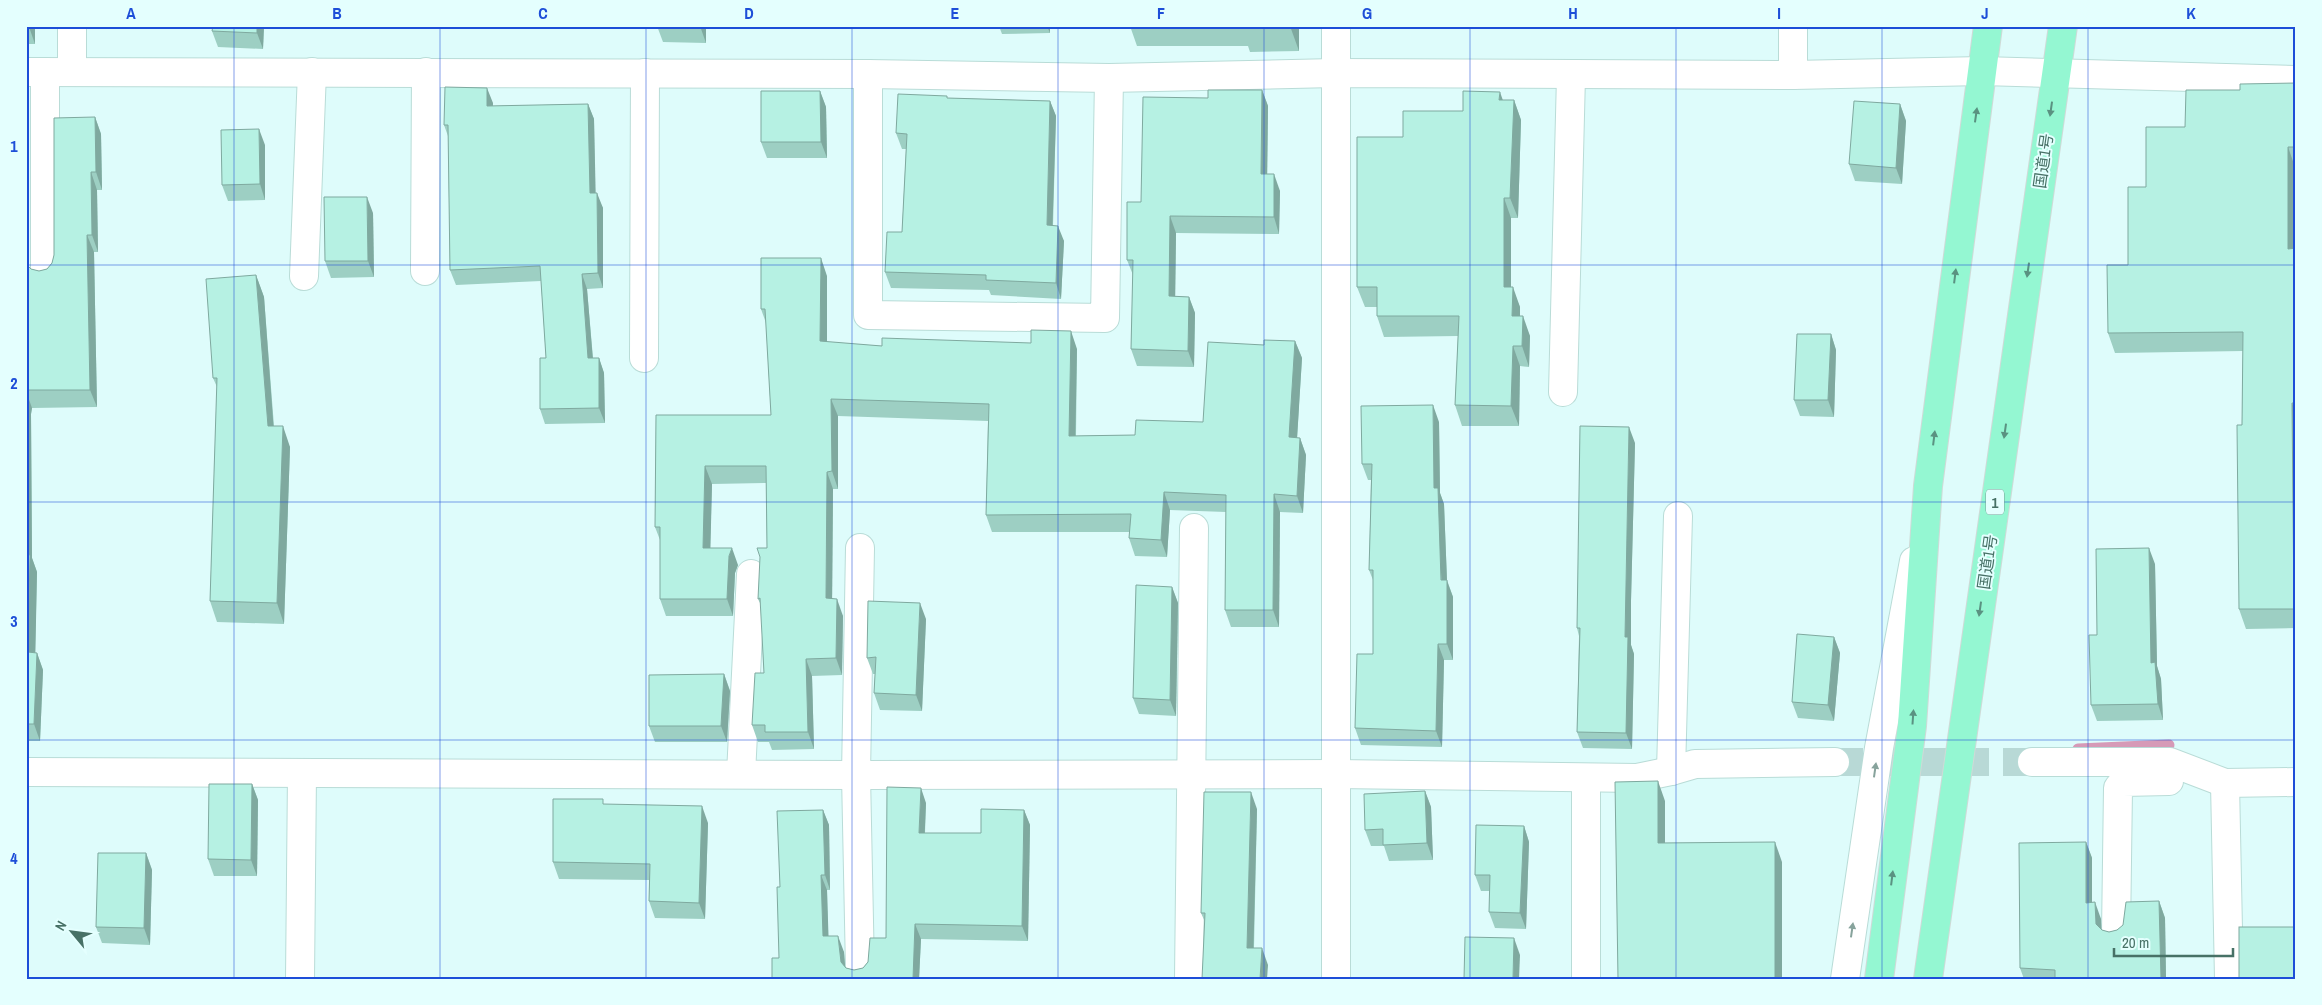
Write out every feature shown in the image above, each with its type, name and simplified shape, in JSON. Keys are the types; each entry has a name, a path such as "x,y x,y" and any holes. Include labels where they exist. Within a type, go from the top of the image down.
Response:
{"highway":[{"path":"1879,979 1912,726 1928,486 1988,26"},
{"name":"国道1号","path":"1928,979 2062,26"}],"street":[{"path":"72,26 72,72"},
{"path":"1336,26 1336,979"},
{"path":"1792,26 1793,75"},
{"path":"45,273 36,72 868,74 1109,78 1336,73 1571,76 1793,75 1982,71 2296,80"},
{"path":"304,276 312,72"},
{"path":"425,271 426,72"},
{"path":"644,358 646,73"},
{"path":"868,74 868,315 1105,318 1109,78"},
{"path":"1563,392 1571,76"},
{"path":"1845,979 1879,748 1928,486"},
{"path":"1671,772 1678,516"},
{"path":"1189,979 1194,528"},
{"path":"860,548 856,775 860,970"},
{"path":"741,774 751,574"},
{"path":"26,772 856,775 1336,774 1637,778 1671,772 1695,764 1835,762"},
{"path":"2032,762 2170,762 2225,783 2296,782"},
{"path":"1671,772 1692,781 1798,782"},
{"path":"2116,933 2118,788 2123,782 2178,781 2198,772"},
{"path":"300,979 302,773"},
{"path":"1586,778 1586,979"},
{"path":"2225,783 2229,979"},
{"path":"1932,952 1932,979"}],"building":[{"path":"213,26 257,26 257,33 212,31"},
{"path":"2296,83 2296,147 2288,147 2288,249 2296,248 2296,403 2292,403 2294,609 2239,609 2237,425 2242,425 2243,332 2108,333 2107,265 2128,265 2128,187 2146,187 2146,127 2185,127 2186,90 2240,90 2240,84"},
{"path":"445,87 487,88 487,106 588,104 590,193 597,193 598,273 582,274 588,358 599,358 599,408 540,409 540,358 546,358 540,266 450,270 448,125 444,125"},
{"path":"1208,90 1262,90 1261,174 1274,174 1274,217 1170,216 1169,296 1189,297 1188,351 1131,349 1133,260 1127,260 1127,202 1141,202 1143,97 1208,98"},
{"path":"761,91 820,91 821,142 761,142"},
{"path":"1463,91 1500,92 1499,100 1514,100 1510,198 1504,198 1504,287 1513,287 1512,316 1523,316 1522,346 1513,346 1511,406 1455,405 1459,316 1377,316 1377,287 1357,287 1357,137 1403,137 1403,111 1463,111"},
{"path":"898,94 947,96 947,98 1050,101 1047,225 1058,226 1056,283 986,280 986,275 885,272 887,232 902,232 907,134 896,133"},
{"path":"1854,101 1900,104 1896,168 1849,164"},
{"path":"95,117 96,172 91,172 92,235 87,235 90,390 26,390 26,264 31,269 39,271 47,269 52,263 54,255 54,118"},
{"path":"259,129 260,184 222,185 221,130"},
{"path":"324,197 367,197 368,261 325,261"},
{"path":"761,258 821,258 820,341 882,346 882,338 1031,343 1031,330 1071,331 1069,436 1135,435 1136,420 1203,422 1208,342 1264,345 1264,340 1295,341 1289,437 1300,438 1297,496 1274,494 1273,610 1225,610 1226,495 1164,492 1161,540 1129,538 1131,514 986,515 989,404 831,399 832,471 827,472 826,598 837,599 836,658 806,659 808,732 765,732 765,725 752,725 755,673 764,673 760,598 758,599 760,557 757,548 767,548 766,466 705,466 703,548 732,548 729,556 727,599 660,599 660,527 655,527 656,415 771,415 765,309 761,309"},
{"path":"256,275 268,426 283,426 277,603 210,601 217,378 213,378 206,279"},
{"path":"1797,334 1831,334 1828,400 1794,400"},
{"path":"1433,405 1434,488 1438,488 1441,580 1447,580 1447,644 1438,644 1436,731 1355,728 1357,654 1373,654 1373,570 1369,570 1372,464 1362,464 1361,406"},
{"path":"1580,426 1629,427 1625,637 1628,637 1626,733 1577,732 1580,628 1577,628"},
{"path":"2149,548 2151,663 2155,662 2158,704 2091,705 2089,635 2097,635 2096,549"},
{"path":"26,554 30,555 28,652 37,653 34,724 26,724"},
{"path":"1136,585 1172,587 1170,700 1133,698"},
{"path":"868,601 920,603 916,695 874,693 876,657 867,658"},
{"path":"1797,634 1834,637 1828,705 1792,702"},
{"path":"724,674 721,726 649,726 649,675"},
{"path":"1658,781 1658,843 1775,842 1775,979 1618,979 1615,782"},
{"path":"209,784 252,784 251,860 208,859"},
{"path":"887,787 921,788 919,833 981,833 981,809 1024,810 1022,926 915,924 913,979 772,979 772,958 779,958 777,887 780,887 777,811 823,810 825,875 821,875 823,936 838,936 841,962 846,968 854,970 863,968 868,962 870,938 886,938"},
{"path":"1425,791 1427,843 1383,845 1383,829 1365,830 1364,794"},
{"path":"1204,792 1251,792 1247,948 1262,948 1260,979 1202,979 1205,913 1201,913"},
{"path":"553,799 603,799 603,804 702,806 699,903 649,901 650,864 553,862"},
{"path":"1476,825 1524,826 1520,913 1489,912 1490,875 1475,875"},
{"path":"2086,842 2086,903 2095,902 2096,924 2102,930 2109,932 2117,930 2123,925 2126,902 2159,901 2161,979 2055,979 2055,970 2020,968 2019,843"},
{"path":"98,853 146,853 144,928 96,927"},
{"path":"2239,927 2296,927 2296,979 2239,979"},
{"path":"1465,937 1514,938 1513,979 1464,979"}],"waterway":[{"path":"2078,749 2169,745"}],"tunnel":[{"path":"1835,762 2032,762"}]}
